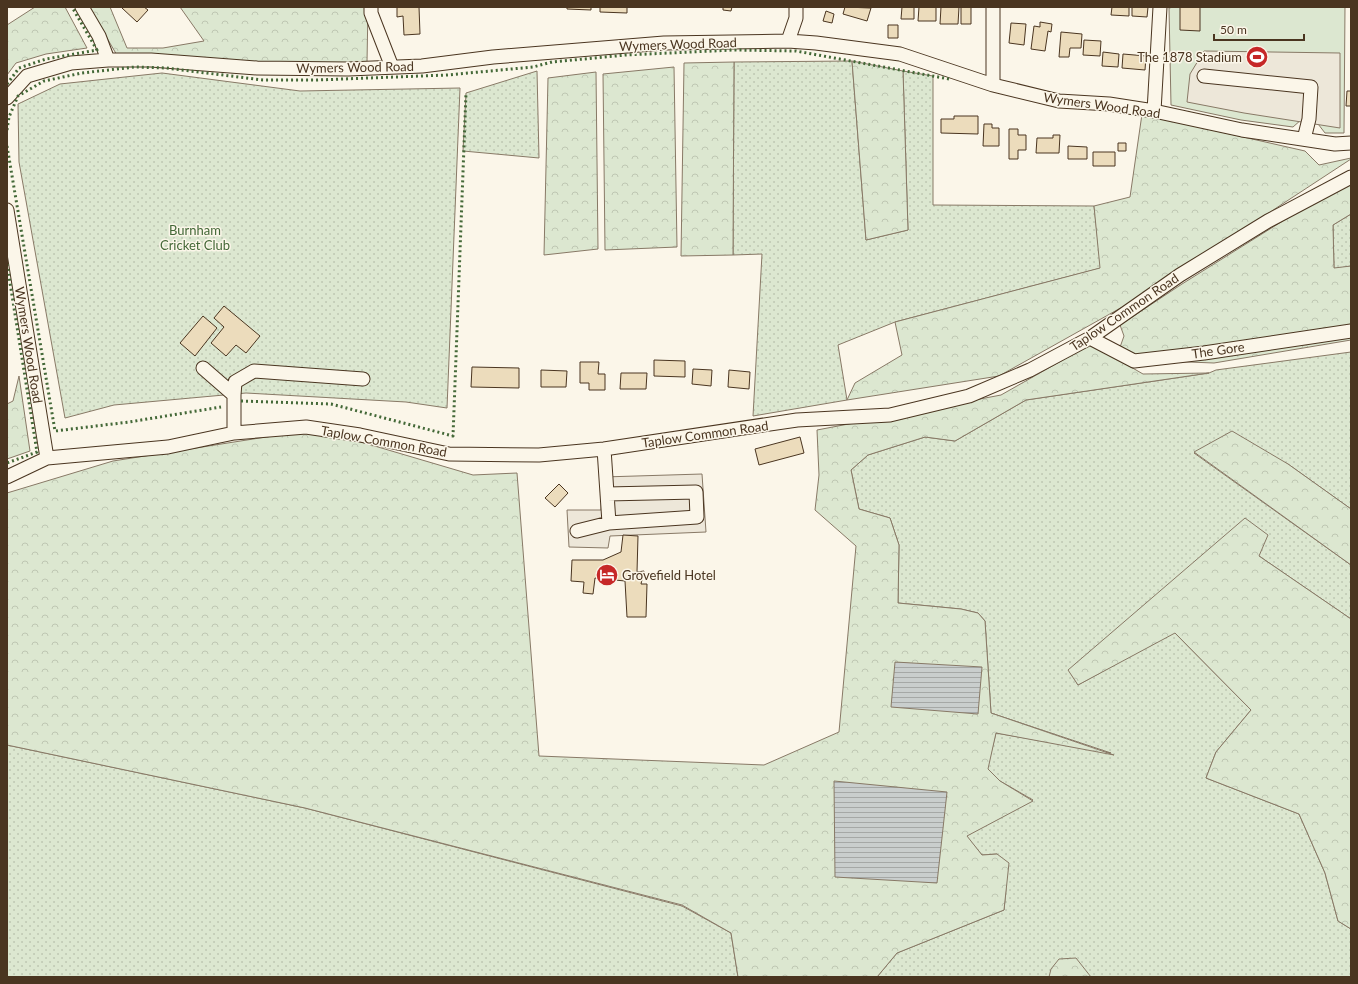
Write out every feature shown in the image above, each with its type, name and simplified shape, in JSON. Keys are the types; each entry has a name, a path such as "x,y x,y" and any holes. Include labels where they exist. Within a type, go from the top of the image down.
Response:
{"street":[{"path":"82,7 99,36 108,60"},
{"path":"371,7 371,13 392,67"},
{"path":"993,7 993,85"},
{"path":"1154,111 1160,7"},
{"path":"788,41 796,13"},
{"path":"796,13 803,32 816,43"},
{"name":"Wymers Wood Road","path":"7,98 27,76 71,63 108,60 151,60 257,68 348,69 422,66 493,56 664,43 788,41 816,43 900,54 993,85 1059,101 1109,104 1154,111 1242,130 1335,144 1351,143"},
{"path":"1204,76 1311,87 1309,119 1304,139"},
{"name":"Taplow Common Road","path":"7,477 47,458 168,447 234,434 306,427 360,434 449,454 539,455 604,449 797,420 890,415 970,396 1030,370 1090,338 1180,274 1268,221 1351,177"},
{"name":"Wymers Wood Road","path":"7,210 47,458"},
{"name":"The Gore","path":"1090,338 1134,361 1204,353 1351,331"},
{"path":"204,368 234,395"},
{"path":"234,434 235,382 254,370 363,378"},
{"path":"604,449 609,524"},
{"path":"577,531 609,524 697,517 696,492 607,494"}],"green space":[{"path":"35,7 65,7 87,48 46,54 16,63 7,75 7,25"},
{"path":"89,7 110,7 127,48 163,48 204,41 180,7 368,7 367,62 346,64 118,57"},
{"name":"The 1878 Stadium","path":"1345,7 1344,133 1325,133 1315,120 1302,119 1293,127 1241,120 1171,105 1169,8"},
{"path":"852,61 866,240 908,230 903,71 933,76 933,205 1094,206 1101,268 895,322 838,345 847,400 753,416 762,254 733,255 734,62"},
{"path":"852,61 903,71 908,230 866,240"},
{"path":"734,62 733,255 681,256 684,63"},
{"path":"674,67 677,247 605,250 603,74"},
{"path":"537,71 539,158 463,151 466,93"},
{"path":"596,72 598,249 544,255 548,78"},
{"name":"Burnham Cricket Club","path":"162,73 300,91 460,88 447,408 406,402 246,393 114,405 65,418 19,162 18,104 60,84"},
{"path":"1142,114 1305,151 1319,165 1351,159 1142,296 999,376 847,400 855,383 902,355 895,322 1100,268 1094,206 1130,197"},
{"path":"1351,184 1351,214 1333,225 1334,268 1351,266 1351,340 1214,363 1137,360 1119,350 1124,336 1120,325 1182,284 1305,207"},
{"path":"1351,214 1351,266 1334,269 1333,225"},
{"path":"1091,344 1143,374 1209,373 1026,400 955,441 925,437 868,455 851,470 859,509 890,518 899,545 898,603 961,609 978,613 985,621 991,713 1114,755 996,733 988,769 1000,781 1033,801 967,836 982,855 997,854 1009,863 1004,910 897,953 877,977 738,977 731,933 682,905 305,808 7,745 7,493 113,461 317,429 473,475 517,473 539,756 764,765 839,732 856,546 815,510 819,475 817,430 1001,395"},
{"path":"1351,352 1351,509 1288,464 1194,453 1351,565 1351,619 1259,556 1069,670 1078,685 1174,632 1251,710 1216,752 1206,778 1299,814 1325,873 1338,921 1351,929 1351,977 877,977 897,953 1004,910 1006,889 997,854 982,855 966,836 1033,800 1000,781 987,769 996,733 1111,753 991,713 985,621 978,613 961,609 898,603 899,545 890,518 859,509 851,470 868,455 925,437 955,441 1026,400 1209,373 1216,370"},
{"path":"19,376 30,451 7,459 7,404 13,401"},
{"path":"1232,431 1288,464 1351,509 1351,565 1194,452"},
{"path":"1245,518 1268,535 1259,556 1351,619 1351,929 1338,921 1325,873 1299,814 1206,778 1216,752 1251,710 1175,633 1078,685 1068,670"},
{"path":"7,745 305,808 682,906 731,933 738,977 7,977"},
{"path":"1076,958 1091,977 1049,977 1051,969 1059,959"}],"shaded area":[{"path":"1204,51 1340,53 1340,128 1244,113 1187,102 1190,74"},
{"path":"702,474 706,532 610,536 608,548 569,547 567,510 601,510 603,477"},
{"path":"895,662 982,667 978,714 891,707"},
{"path":"834,781 947,792 937,883 835,877"}],"building":[{"path":"144,7 148,10 137,22 122,8"},
{"path":"397,7 419,7 420,34 404,35 403,16 397,17"},
{"path":"567,7 591,7 591,10 567,9"},
{"path":"600,7 627,7 627,13 600,12"},
{"path":"723,7 732,7 731,11 723,10"},
{"path":"845,7 871,8 867,21 843,14"},
{"path":"902,7 914,7 914,19 901,19"},
{"path":"919,7 936,7 936,21 918,21"},
{"path":"941,7 959,7 958,24 940,24"},
{"path":"961,7 971,7 971,24 961,24"},
{"path":"1112,7 1129,7 1129,16 1111,15"},
{"path":"1132,7 1148,7 1147,17 1132,16"},
{"path":"1180,7 1200,7 1200,31 1180,30"},
{"path":"826,11 834,14 832,23 823,21"},
{"path":"1040,22 1052,24 1051,32 1048,31 1045,51 1031,49 1034,26 1040,27"},
{"path":"1011,23 1026,24 1024,45 1009,43"},
{"path":"888,25 898,25 898,38 888,38"},
{"path":"1061,32 1082,34 1081,48 1070,48 1069,57 1059,57"},
{"path":"1084,40 1101,41 1100,56 1083,55"},
{"path":"1103,52 1119,54 1118,67 1102,66"},
{"path":"1123,54 1146,56 1145,70 1122,68"},
{"path":"1347,91 1351,91 1351,106 1346,106"},
{"path":"954,116 978,116 978,134 941,133 941,119 954,119"},
{"path":"984,124 992,124 992,128 999,128 999,146 983,146"},
{"path":"1009,129 1018,129 1018,135 1026,135 1026,150 1018,150 1018,159 1009,159"},
{"path":"1053,135 1060,135 1059,153 1036,153 1037,138 1053,138"},
{"path":"1118,143 1126,143 1126,151 1118,151"},
{"path":"1068,146 1087,147 1087,159 1068,159"},
{"path":"1093,152 1115,152 1115,166 1093,166"},
{"path":"224,306 260,336 246,353 236,345 226,356 211,343 224,327 214,318"},
{"path":"203,316 217,328 195,356 180,343"},
{"path":"654,360 685,361 685,377 654,376"},
{"path":"580,362 599,362 598,374 605,374 605,390 589,390 589,383 580,383"},
{"path":"472,367 519,368 519,388 471,387"},
{"path":"693,369 712,370 711,386 692,384"},
{"path":"541,370 567,371 566,387 541,387"},
{"path":"729,370 750,372 749,389 728,387"},
{"path":"621,373 647,373 646,389 620,389"},
{"path":"800,437 804,453 759,465 755,449"},
{"path":"559,484 568,493 555,507 545,498"},
{"name":"Grovefield Hotel","path":"623,535 638,536 637,572 644,571 641,584 647,584 646,617 627,617 625,581 595,578 593,594 583,593 584,582 571,581 572,560 603,560 621,552"}],"hedge":[{"path":"7,84 19,68 46,59 97,50 72,7"},
{"path":"7,130 9,117 18,96 44,81 82,73 135,67 166,68 263,80 317,80 447,75 533,67 552,62 626,55 734,50 796,51 949,79"},
{"path":"241,401 331,404 453,436 466,93"},
{"path":"7,146 55,431 129,422 221,407"},
{"path":"7,264 37,452 7,463"}],"place":[{"name":"The 1878 Stadium","path":"1257,57"},
{"name":"Grovefield Hotel","path":"607,575"}]}
